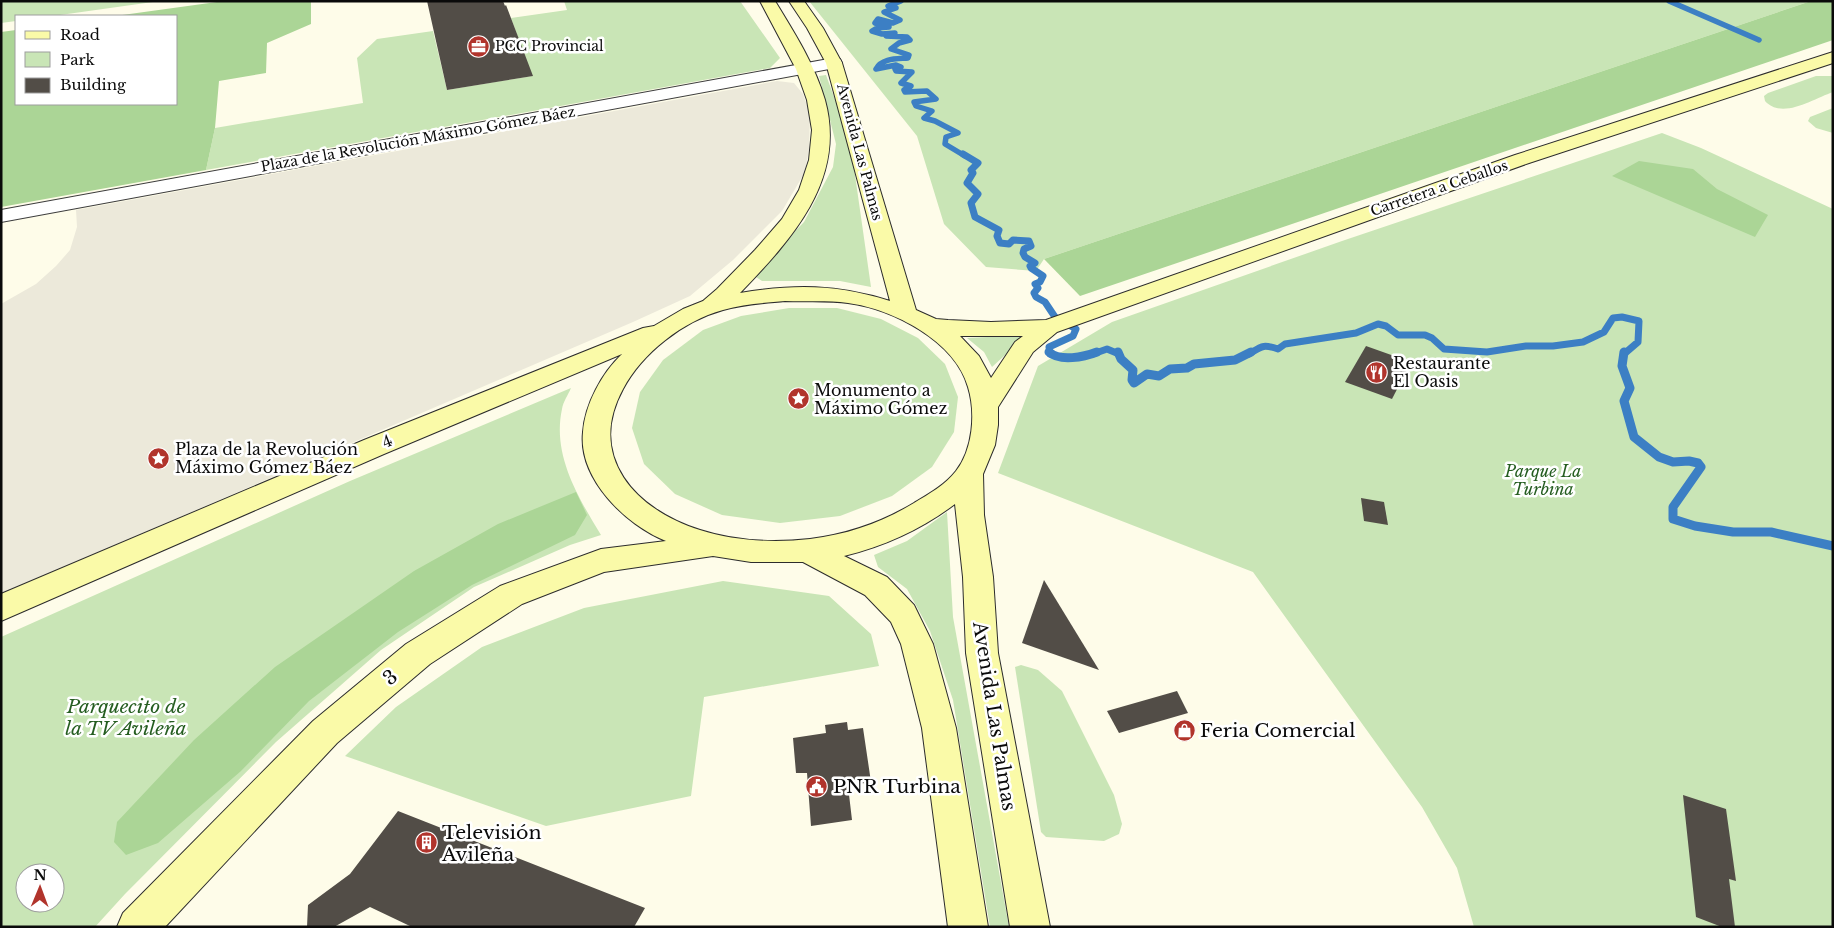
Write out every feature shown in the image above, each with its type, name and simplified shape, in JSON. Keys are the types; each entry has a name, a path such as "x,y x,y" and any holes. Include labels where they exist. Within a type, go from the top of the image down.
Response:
{"main road":[{"name":"Avenida Las Palmas","path":"709,307 723,297 793,220 818,165 822,143 821,118 806,68 768,1"},
{"name":"Avenida Las Palmas","path":"796,1 815,28 834,62 905,312"},
{"name":"Carretera a Ceballos","path":"933,326 962,330 1049,327 1522,158 1833,57"},
{"path":"785,294 847,296 905,312 933,326 958,347 976,371 982,386 986,406 985,427 976,460 969,473 946,497 912,518 864,540 808,551 714,547 663,529 626,501 603,469 596,433 604,398 624,366 665,329 709,307 785,294"},
{"name":"Carretera a Ceballos","path":"986,406 1024,347 1049,327"},
{"name":"4","path":"1,608 374,446 617,346 665,329"},
{"name":"Avenida Las Palmas","path":"969,473 970,515 978,577 982,653 1030,927"},
{"name":"3","path":"137,927 325,732 418,654 511,594 601,560 714,547"},
{"path":"808,551 876,586 903,614 917,644 939,728 968,927"}],"street":[{"name":"Plaza de la Revolución Máximo Gómez Báez","path":"1,216 834,62"}],"green space":[{"path":"1,1 160,1 60,15 15,15 15,21 1,23"},
{"path":"224,1 311,1 311,24 267,43 266,73 219,81 215,128 206,170 1,207 1,32 15,30 15,105 178,105 178,15 122,15"},
{"name":"PCC Provincial","path":"564,1 740,1 780,58 770,68 206,170 215,128 363,103 357,58 377,39 433,31 447,90 532,76 511,18 567,10"},
{"path":"809,1 1811,1 1044,259 1036,271 986,267 944,224 917,136"},
{"path":"1811,1 1833,1 1833,40 1080,296 1044,259"},
{"path":"826,75 850,140 871,287 840,281 762,281 756,277 755,272 804,222 833,167 836,144 819,76"},
{"path":"1816,76 1833,76 1833,92 1789,108 1780,109 1765,101 1764,96 1768,93"},
{"path":"1833,108 1833,133 1816,128 1808,121 1810,117"},
{"name":"Parque La Turbina","path":"1662,133 1701,148 1833,209 1833,927 1474,927 1457,868 1422,807 1253,572 998,473 1038,366 1112,322 1342,241"},
{"path":"1639,161 1693,169 1717,189 1768,215 1755,237 1612,176"},
{"path":"789,308 837,308 881,319 918,338 945,364 958,397 954,432 932,467 892,496 840,516 780,523 722,515 675,494 644,464 632,428 640,392 663,360 703,330 741,316"},
{"path":"1027,335 992,367 984,352 967,338"},
{"name":"Parquecito de la TV Avileña","path":"571,388 564,401 560,426 564,459 576,491 601,535 570,545 474,587 381,650 276,742 125,894 95,927 1,927 1,637 350,481"},
{"path":"576,492 587,515 575,535 472,585 398,632 309,701 241,771 158,843 126,855 114,842 117,822 194,740 275,667 414,571 498,524"},
{"path":"947,512 953,617 1009,927 990,927 953,700 930,631 907,589 878,567 874,555 907,541"},
{"path":"723,581 829,596 871,634 879,666 704,697 691,796 546,826 345,756 396,707 482,647 584,608"},
{"path":"1021,665 1038,670 1062,691 1114,795 1122,824 1119,834 1104,841 1046,837 1041,832 1015,667"}],"shaded area":[{"name":"Plaza de la Revolución Máximo Gómez Báez","path":"777,81 794,83 803,94 810,114 809,149 805,172 782,211 733,260 690,296 1,594 1,304 36,284 70,250 77,227 76,210"}],"building":[{"name":"PCC Provincial","path":"427,1 503,1 533,76 447,90"},
{"path":"1366,346 1411,362 1392,399 1345,382"},
{"path":"1361,498 1384,502 1388,525 1364,521"},
{"path":"1044,580 1099,670 1022,643"},
{"path":"1177,691 1188,713 1119,733 1107,711"},
{"path":"847,722 848,730 863,728 871,782 848,786 852,820 811,826 807,773 796,773 793,738 826,733 825,725"},
{"path":"1683,795 1726,809 1736,881 1729,879 1735,927 1722,927 1696,917"},
{"name":"Televisión Avileña","path":"398,811 645,908 634,927 412,927 370,907 334,927 307,927 308,905 350,874"}],"waterway":[{"path":"901,1 888,6 896,8 884,12 900,20 893,23 878,19 875,23 889,27 877,28 872,31 882,34 895,33 886,36 907,37 910,40 899,43 891,49 909,55 908,58 886,61 876,69 896,65 901,67 895,69 896,71 912,72 901,83 911,86 904,90 905,92 927,91 936,99 914,102 916,106 932,111 924,118 935,121 958,133 946,137 945,144 965,156"},
{"path":"1669,1 1759,40"},
{"path":"963,154 978,163 971,170 973,173 967,183 978,194 971,203 975,217 999,230 997,236 1000,243 1009,244 1013,240 1029,241 1031,246 1024,249 1023,253 1025,257 1035,263 1030,266 1031,268 1043,276 1040,282 1035,284 1038,288 1034,293 1036,297 1045,302 1055,317 1076,329 1073,336 1049,347 1050,352"},
{"path":"1249,354 1263,347 1278,349 1285,344 1356,333 1378,324 1386,326 1398,335 1425,335 1432,338 1444,349 1487,352 1526,346 1553,346 1583,342 1604,332 1613,318 1622,317 1639,321 1638,342 1624,354"},
{"path":"1093,354 1107,349 1119,354"},
{"path":"1050,352 1066,358 1086,356 1097,352"},
{"path":"1119,354 1121,359 1133,370 1132,380 1134,383 1147,374 1159,376 1170,369 1187,368 1194,364 1235,360 1251,352"},
{"path":"1624,352 1622,366 1630,388 1624,401 1634,437 1659,457 1673,462 1689,461 1698,463 1701,467 1673,507 1673,519 1695,526 1733,532 1771,532 1833,546"}],"place":[{"name":"PCC Provincial","path":"479,46"},
{"name":"Restaurante El Oasis","path":"1377,372"},
{"name":"Monumento a Máximo Gómez","path":"798,399"},
{"name":"Plaza de la Revolución Máximo Gómez Báez","path":"159,458"},
{"name":"Feria Comercial","path":"1184,730"},
{"name":"PNR Turbina","path":"817,786"},
{"name":"Televisión Avileña","path":"426,843"}]}
